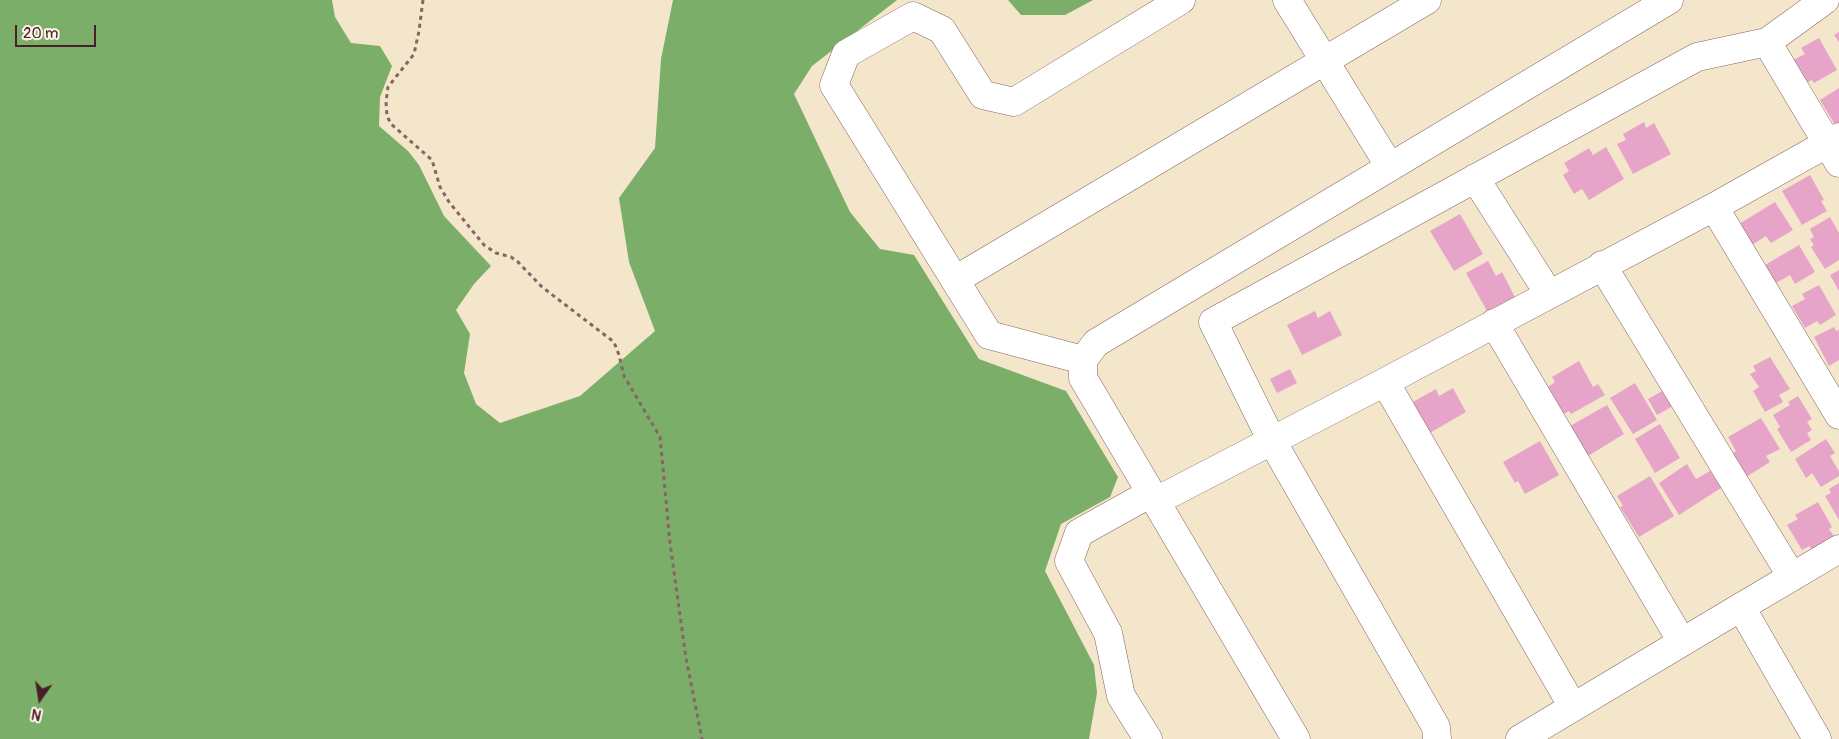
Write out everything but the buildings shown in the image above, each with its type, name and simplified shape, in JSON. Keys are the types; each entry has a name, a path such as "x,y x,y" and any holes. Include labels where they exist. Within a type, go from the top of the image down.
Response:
{"street":[{"path":"1083,360 989,334 834,85 846,54 913,16 942,30 983,95 1014,102 1181,0"},
{"path":"1287,0 1390,167"},
{"path":"955,280 1427,0"},
{"path":"1296,739 1084,378 1083,360 1096,343 1669,0"},
{"path":"1437,739 1436,726 1272,441 1213,322 1697,57 1768,42 1825,0"},
{"path":"1148,739 1120,696 1108,633 1069,561 1079,533 1272,441 1602,265 1835,147 1768,42"},
{"path":"1475,178 1549,294"},
{"path":"1714,207 1839,415"},
{"path":"1602,265 1792,577"},
{"path":"1494,323 1682,642"},
{"path":"1385,382 1573,707"},
{"path":"1520,739 1839,549"},
{"path":"1741,607 1816,739"}],"path":[{"path":"423,0 414,54 393,79 386,94 387,116 391,124 432,160 440,187 449,202 461,214 484,245 496,253 511,257 518,262 542,287 614,342 624,376 660,437 670,543 686,658 702,739"}],"green space":[{"path":"0,0 332,0 335,17 351,43 380,46 392,66 380,97 379,126 408,151 419,165 444,216 491,266 474,284 456,310 470,334 464,373 476,404 500,423 580,396 655,331 629,262 619,198 655,148 661,59 673,0 897,0 812,66 794,94 850,212 880,249 914,255 979,359 1066,391 1118,477 1110,497 1061,524 1045,571 1094,665 1097,693 1089,739 0,739"},
{"path":"1008,0 1093,0 1065,15 1021,15"}]}
